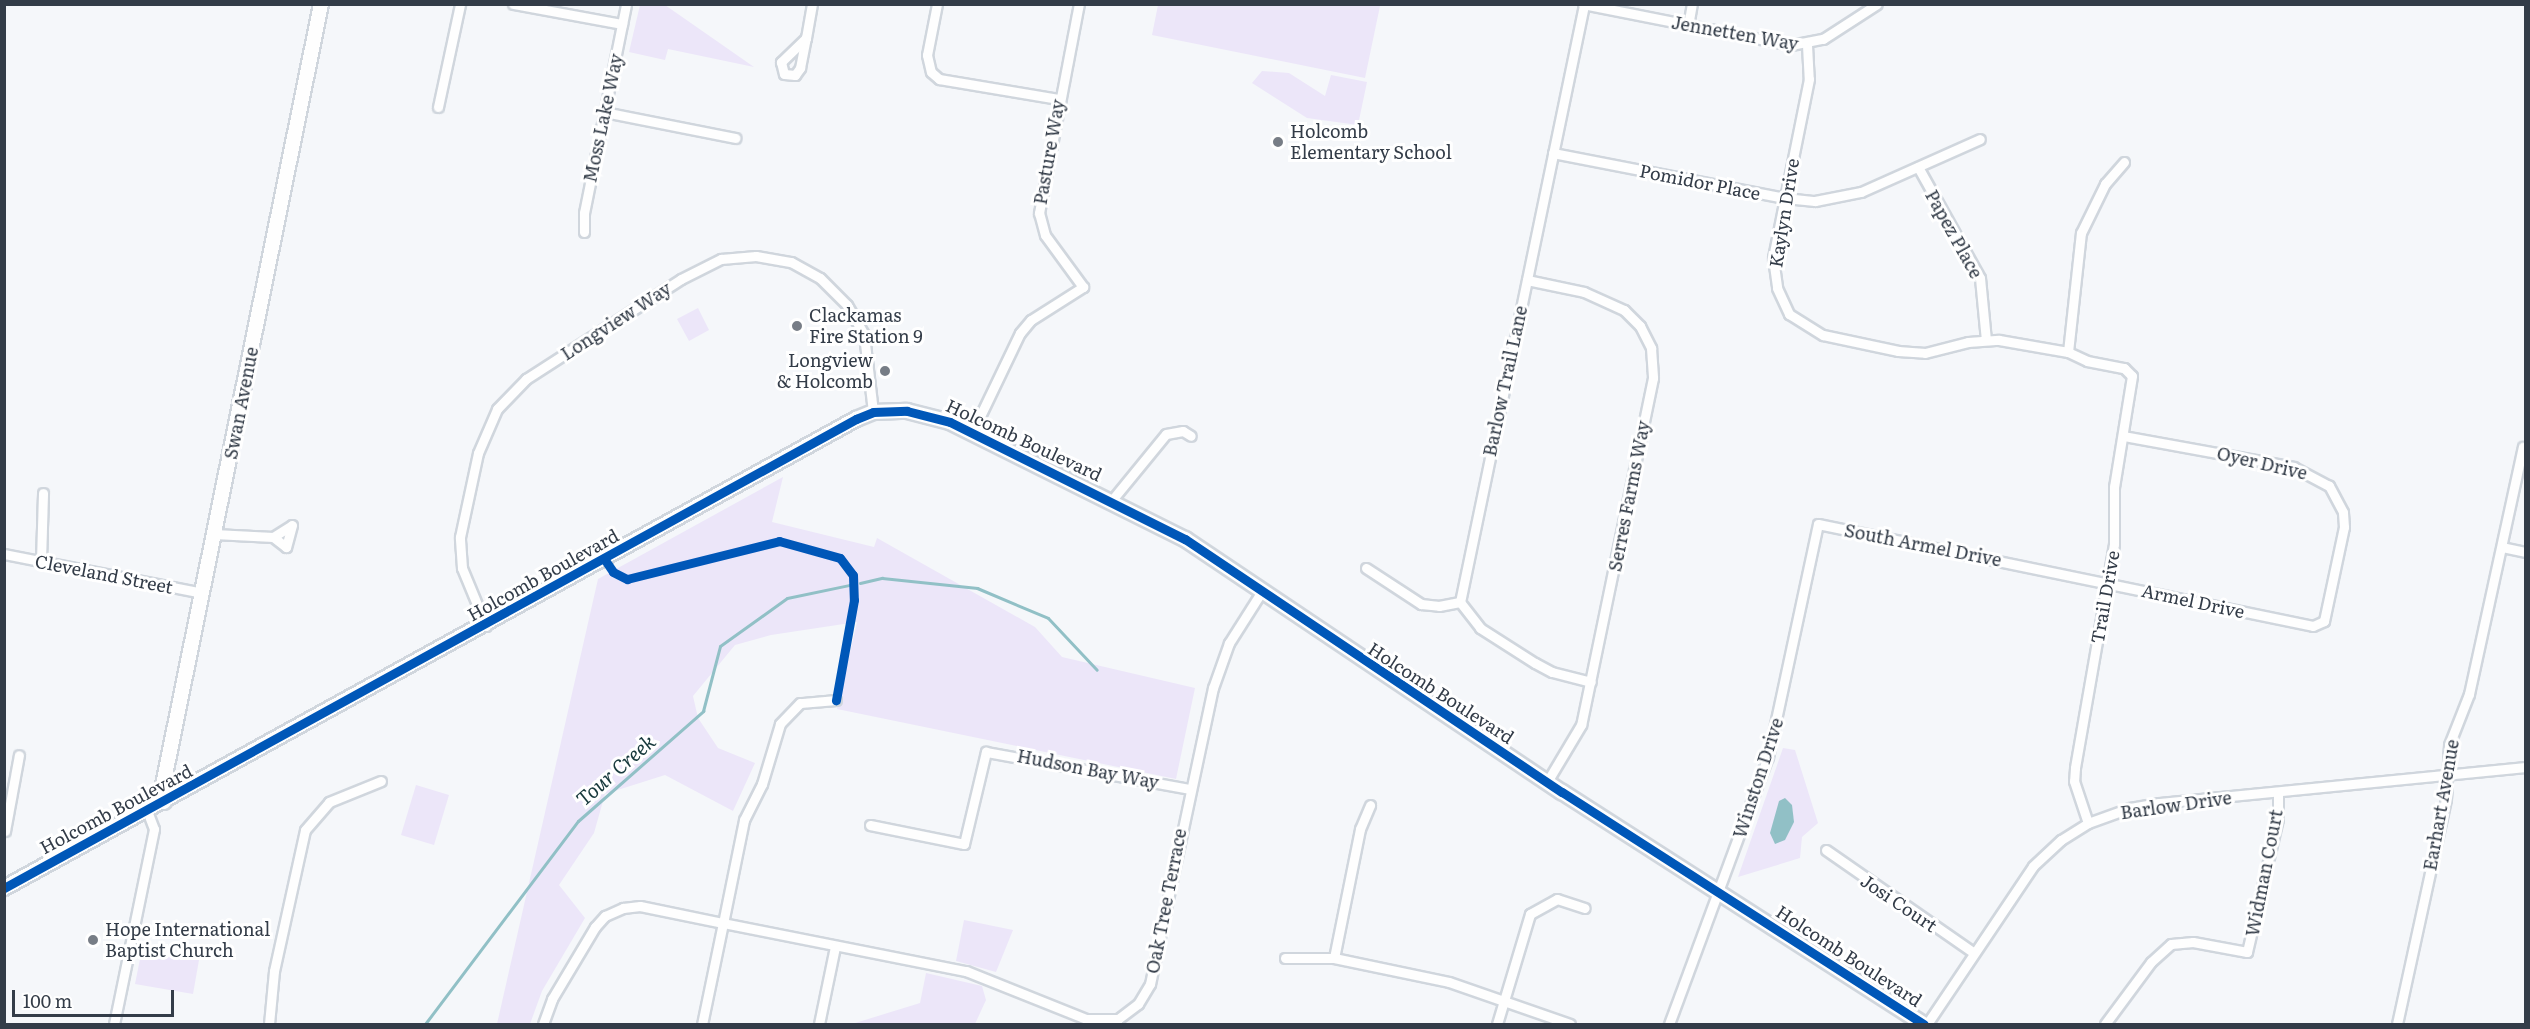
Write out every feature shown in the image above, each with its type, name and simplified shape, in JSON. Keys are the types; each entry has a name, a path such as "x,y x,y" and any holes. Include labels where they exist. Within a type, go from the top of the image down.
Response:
{"street":[{"name":"Swan Avenue","path":"164,802 164,780 321,4"},
{"path":"438,107 460,4"},
{"path":"513,4 622,24"},
{"name":"Moss Lake Way","path":"584,232 584,213 626,4"},
{"path":"806,38 812,4"},
{"path":"936,4 927,55 931,72 939,79 1058,99"},
{"name":"Pasture Way","path":"972,433 1020,333 1030,320 1083,287 1049,242 1039,220 1039,203 1058,99 1079,4"},
{"path":"1688,26 1692,4"},
{"name":"Jennetten Way","path":"1583,5 1774,43 1807,45 1823,39 1877,4"},
{"name":"Barlow Trail Lane","path":"1460,602 1583,5"},
{"name":"Kaylyn Drive","path":"1807,45 1809,79 1785,198 1773,273 1781,301 1808,328 1823,335 1911,353 1938,351 1986,339 2068,352 2087,361 2128,370"},
{"path":"604,112 735,138"},
{"name":"Pomidor Place","path":"1553,153 1785,198 1839,199 1980,139"},
{"path":"2068,352 2081,233 2104,184 2124,162"},
{"name":"Papez Place","path":"1918,167 1980,278 1985,299 1986,339"},
{"name":"Longview Way","path":"486,626 462,568 460,537 478,453 497,409 526,379 681,279 722,259 756,256 791,262 819,278 848,305 864,335 873,412"},
{"name":"Serres Farms Way","path":"1527,280 1605,298 1640,326 1651,348 1653,378 1581,725 1547,782"},
{"name":"Trail Drive","path":"2088,823 2074,782 2075,768 2114,544 2114,487 2132,382 2128,370"},
{"name":"Holcomb Boulevard","path":"4,888 873,412 916,412 972,433 1112,500 1185,539 1547,782 1926,1024"},
{"path":"1112,500 1161,438 1173,431 1191,436"},
{"name":"Oyer Drive","path":"2123,436 2294,467 2317,476 2329,486 2343,512 2344,527 2324,621"},
{"name":"Earhart Avenue","path":"2397,1024 2446,799 2449,746 2466,708 2523,447"},
{"path":"41,561 43,492"},
{"name":"South Armel Drive","path":"1818,524 2027,565"},
{"name":"Winston Drive","path":"1669,1024 1720,893 1773,740 1818,524"},
{"path":"214,534 273,537"},
{"path":"2502,547 2526,552"},
{"name":"Cleveland Street","path":"4,554 202,593"},
{"name":"Armel Drive","path":"2027,565 2313,626 2324,621"},
{"path":"1366,568 1421,604 1438,606 1460,602 1480,628 1534,663 1552,672 1591,682"},
{"name":"Oak Tree Terrace","path":"543,1024 552,999 605,916 623,908 640,906 985,976 1086,1020 1118,1019 1138,1004 1149,984 1189,789 1220,663 1262,591"},
{"path":"702,1024 744,820 762,784 780,724 800,703 836,700"},
{"name":"Hudson Bay Way","path":"870,825 964,844 986,752 1189,789"},
{"path":"4,831 9,783 19,755"},
{"name":"Barlow Drive","path":"1926,1024 2033,866 2061,840 2088,823 2149,805 2526,767"},
{"path":"269,1024 274,971 305,830 329,802 381,781"},
{"name":"Widman Court","path":"2105,1024 2151,962 2171,944 2193,942 2247,952 2278,819 2278,792"},
{"path":"1334,958 1360,829 1370,805"},
{"path":"114,1024 154,829 147,811"},
{"name":"Josi Court","path":"1826,850 1974,953"},
{"path":"1497,1024 1530,914 1557,899 1585,908"},
{"path":"819,1024 835,947"},
{"path":"1285,958 1334,958 1449,982 1570,1024"}],"shaded area":[{"path":"640,5 665,5 754,67 668,49 665,60 629,52"},
{"path":"1158,5 1380,6 1365,78 1152,35"},
{"path":"1262,71 1289,73 1325,96 1331,75 1367,82 1358,125 1307,118 1252,83"},
{"path":"698,308 709,330 689,341 677,319"},
{"path":"783,477 772,522 874,547 877,538 1035,627 1062,657 1195,688 1176,779 837,709 857,622 771,635 735,645 693,696 698,718 718,748 755,763 733,811 665,775 605,794 594,833 559,885 585,918 542,991 530,1024 497,1024 598,579"},
{"path":"1783,748 1795,750 1818,823 1802,837 1800,858 1738,877"},
{"path":"416,785 449,795 434,845 401,835"},
{"path":"964,920 1013,930 996,972 956,961"},
{"path":"142,949 199,960 193,994 135,984"},
{"path":"926,973 982,986 986,1000 975,1024 852,1024 920,1003"}],"water":[{"path":"1785,798 1792,805 1794,822 1785,840 1775,844 1770,833 1779,801"}],"waterway":[{"name":"Tour Creek","path":"860,583 882,578 977,588 1048,618 1097,670"},
{"name":"Tour Creek","path":"425,1024 578,821 703,711 720,646 787,598 849,585"}],"cycle path":[{"path":"4,888 856,419 873,412 907,411 950,422 1185,539 1562,792 1924,1024"},
{"path":"605,560 613,572 627,579 779,541 840,558 853,575 854,600 836,700"}],"place":[{"name":"Holcomb Elementary School","path":"1278,142"},
{"name":"Clackamas Fire Station 9","path":"797,326"},
{"name":"Longview & Holcomb","path":"885,371"},
{"name":"Hope International Baptist Church","path":"93,940"}]}
